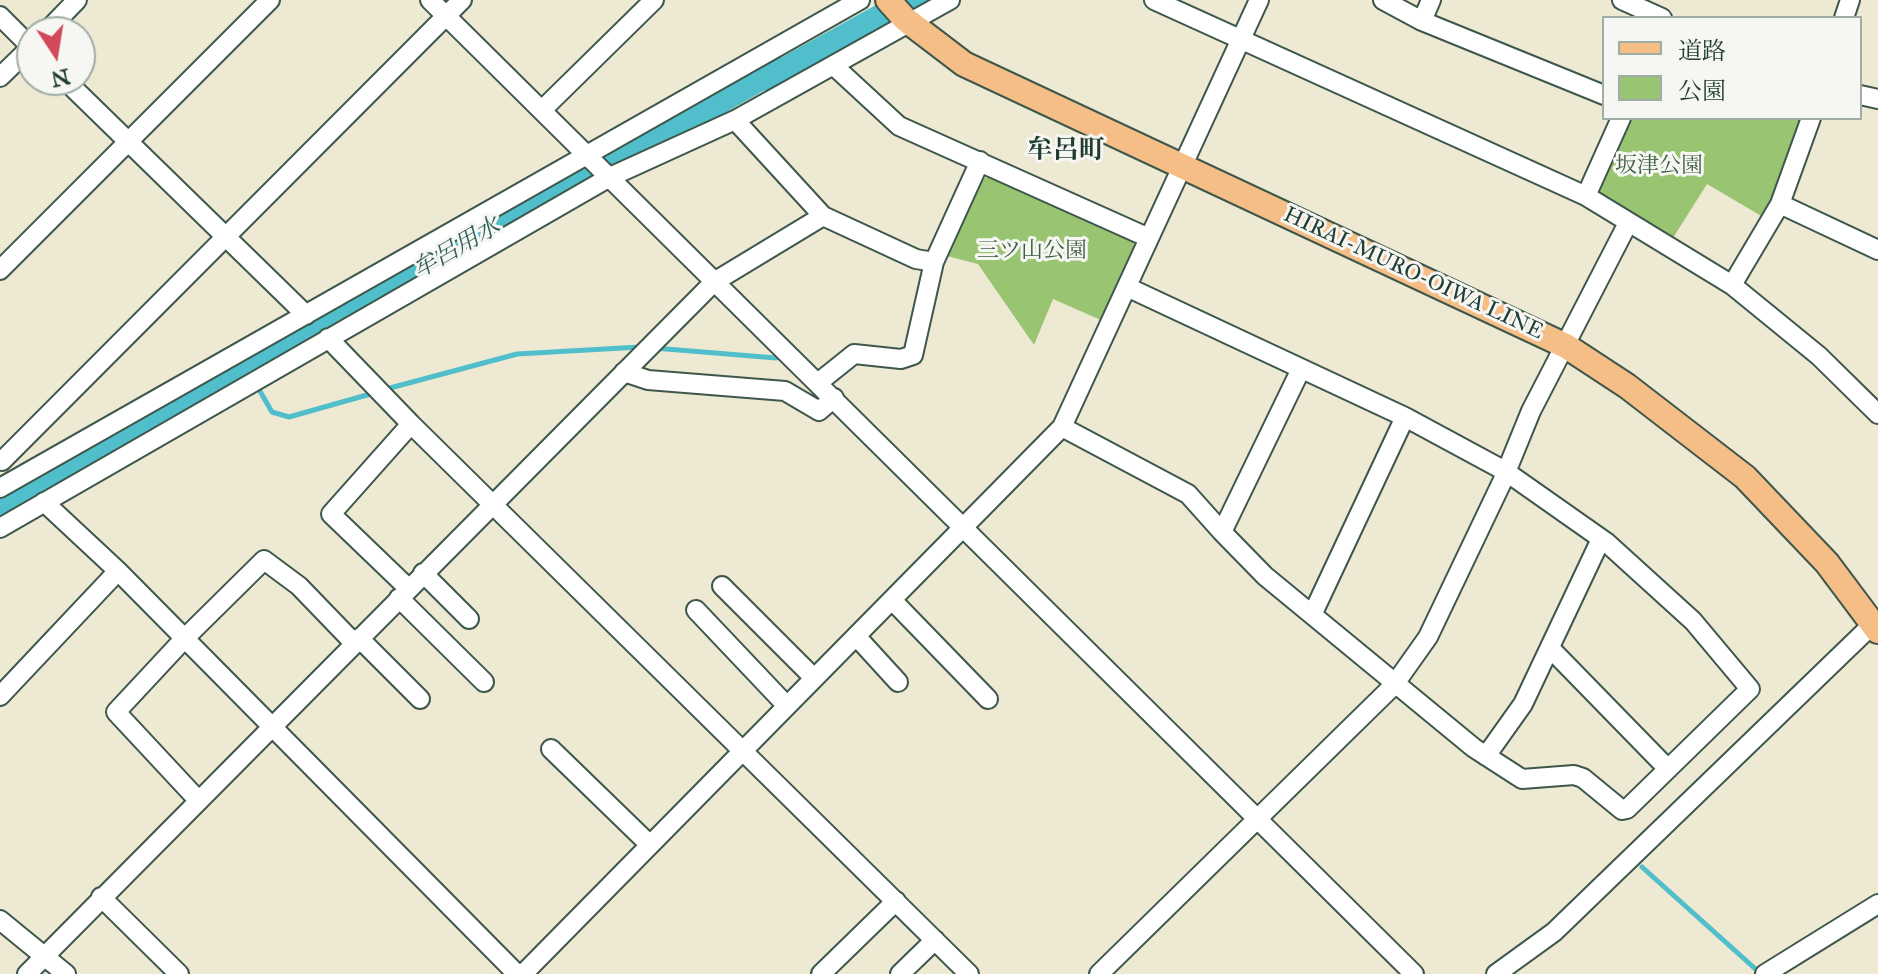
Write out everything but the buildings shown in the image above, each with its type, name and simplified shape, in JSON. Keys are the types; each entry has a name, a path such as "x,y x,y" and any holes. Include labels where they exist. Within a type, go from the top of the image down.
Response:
{"main road":[{"name":"HIRAI-MURO-OIWA LINE","path":"888,0 908,21 964,64 1566,346 1627,386 1745,477 1827,563 1876,627"}],"street":[{"path":"62,16 77,0"},
{"path":"0,270 270,0"},
{"path":"430,0 819,382 961,529 1414,974"},
{"path":"18,478 1,461 462,0"},
{"path":"542,110 654,0"},
{"path":"0,488 328,338 860,0"},
{"path":"0,528 44,502 306,315 598,166 735,120 950,0"},
{"path":"1154,0 1586,196 1732,285 1819,356 1878,414"},
{"path":"44,502 118,571 270,728 520,974 1062,427 1259,0"},
{"path":"1383,0 1422,21 1602,94"},
{"path":"1422,21 1431,0"},
{"path":"1622,0 1658,16"},
{"path":"0,16 16,32"},
{"path":"0,77 16,62"},
{"path":"834,66 899,126 1149,238"},
{"path":"82,96 306,315"},
{"path":"735,120 823,216 916,259 934,262"},
{"path":"1586,196 1620,120"},
{"path":"1732,285 1780,204 1810,120"},
{"path":"819,382 854,354 901,359 913,355 934,262 980,161"},
{"path":"1780,204 1878,250"},
{"path":"27,974 491,503 714,282 823,216"},
{"path":"1099,974 1394,685 1428,637 1531,411 1628,223"},
{"path":"1062,427 1188,494 1265,576 1313,613 1394,685 1486,756 1522,779 1574,775 1583,778 1622,810 1627,809 1750,689 1693,621 1601,539 1505,471 1405,417 1127,287"},
{"path":"328,338 411,424 745,749 969,974"},
{"path":"1222,532 1301,369"},
{"path":"624,372 648,380 785,391 819,411 834,398"},
{"path":"1313,613 1405,417"},
{"path":"411,424 331,514 484,682"},
{"path":"1486,756 1523,704 1601,539"},
{"path":"198,800 116,712 264,560 299,586 420,699"},
{"path":"0,696 118,571"},
{"path":"423,573 469,619"},
{"path":"722,586 814,678"},
{"path":"892,600 988,699"},
{"path":"696,610 787,706"},
{"path":"1496,974 1554,932 1876,627"},
{"path":"856,636 898,682"},
{"path":"1550,648 1668,769"},
{"path":"551,749 650,845"},
{"path":"101,897 179,974"},
{"path":"821,974 896,901"},
{"path":"1765,974 1878,904"},
{"path":"0,920 66,974"},
{"path":"900,974 935,940"}],"green space":[{"name":"坂津公園","path":"1626,120 1801,120 1775,196 1763,217 1707,184 1673,238 1599,198 1596,187"},
{"name":"三ツ山公園","path":"991,177 1133,241 1135,250 1103,321 1053,299 1034,345 978,264 947,256 984,178"}],"waterway":[{"name":"牟呂用水","path":"0,511 759,75 788,72 918,0"},
{"path":"390,388 517,354 640,347"},
{"path":"654,348 776,358"},
{"path":"257,386 272,412 289,417 374,393"},
{"path":"1642,867 1760,973"}],"district":[{"name":"牟呂町","path":"1066,152"}]}
